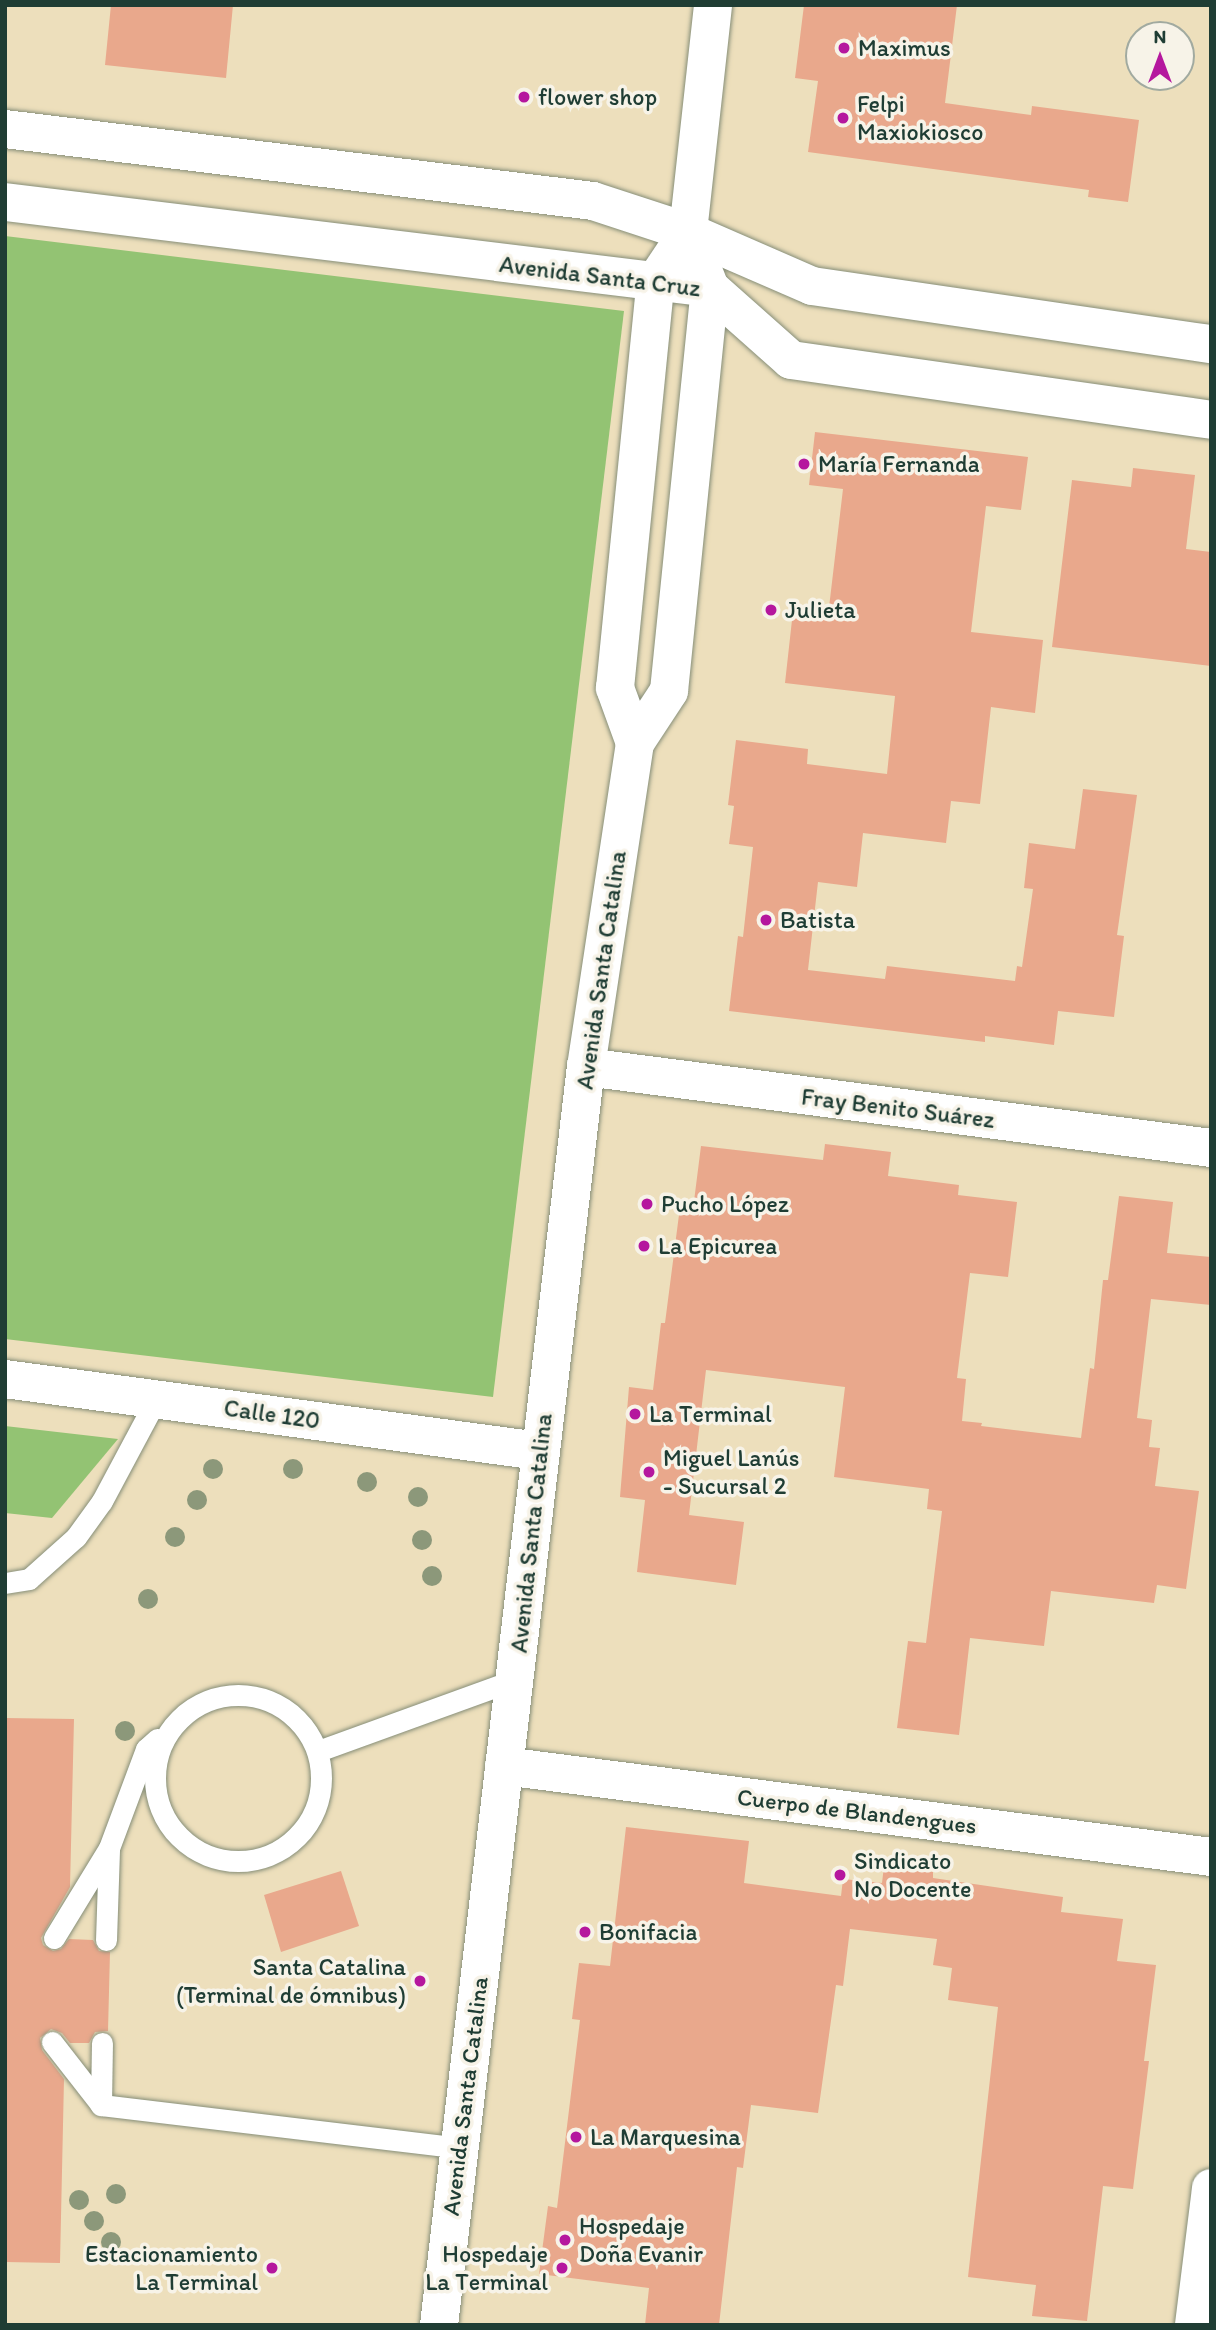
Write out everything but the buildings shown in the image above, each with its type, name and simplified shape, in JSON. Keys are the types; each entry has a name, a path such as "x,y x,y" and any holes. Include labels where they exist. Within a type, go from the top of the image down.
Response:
{"main road":[{"name":"Avenida Santa Catalina","path":"635,743 615,688 656,281 688,232 713,5"},
{"name":"Avenida Santa Cruz","path":"5,129 593,201 688,232 812,286 1211,344"},
{"name":"Avenida Santa Cruz","path":"5,202 710,288 791,359 1211,420"},
{"name":"Avenida Santa Catalina","path":"439,2325 450,2215 462,2148 539,1451 586,1067 635,743 669,691 710,288 688,232"},
{"name":"Fray Benito Suárez","path":"586,1067 1211,1148"},
{"name":"Calle 120","path":"5,1379 539,1451"},
{"name":"Cuerpo de Blandengues","path":"504,1766 1211,1857"},
{"path":"1194,2325 1211,2188"}],"lane":[{"path":"5,1583 29,1578 76,1537 102,1501 157,1398"},
{"path":"318,1751 514,1680"},
{"path":"54,1938 109,1848 146,1749 191,1709 214,1698 240,1695 265,1699 288,1711 306,1729 318,1751 322,1780 316,1808 302,1833 271,1854 253,1860 223,1860 197,1851 174,1833 159,1808 154,1780 158,1751 172,1726"},
{"path":"106,1940 109,1848"},
{"path":"52,2042 101,2105 462,2148"},
{"path":"101,2105 102,2043"}],"green space":[{"path":"5,236 624,311 493,1397 5,1339"},
{"path":"5,1426 118,1439 52,1518 5,1513"}],"place":[{"name":"Maximus","path":"844,48"},
{"name":"flower shop","path":"524,97"},
{"name":"Felpi Maxiokiosco","path":"843,118"},
{"name":"María Fernanda","path":"804,464"},
{"name":"Julieta","path":"771,610"},
{"name":"Batista","path":"766,920"},
{"name":"Pucho López","path":"647,1204"},
{"name":"La Epicurea","path":"644,1246"},
{"name":"La Terminal","path":"635,1414"},
{"name":"Miguel Lanús - Sucursal 2","path":"649,1472"},
{"name":"Sindicato No Docente","path":"840,1875"},
{"name":"Bonifacia","path":"585,1932"},
{"name":"Santa Catalina (Terminal de ómnibus)","path":"420,1981"},
{"name":"La Marquesina","path":"576,2137"},
{"name":"Hospedaje Doña Evanir","path":"565,2240"},
{"name":"Estacionamiento La Terminal","path":"272,2268"},
{"name":"Hospedaje La Terminal","path":"562,2268"}]}
